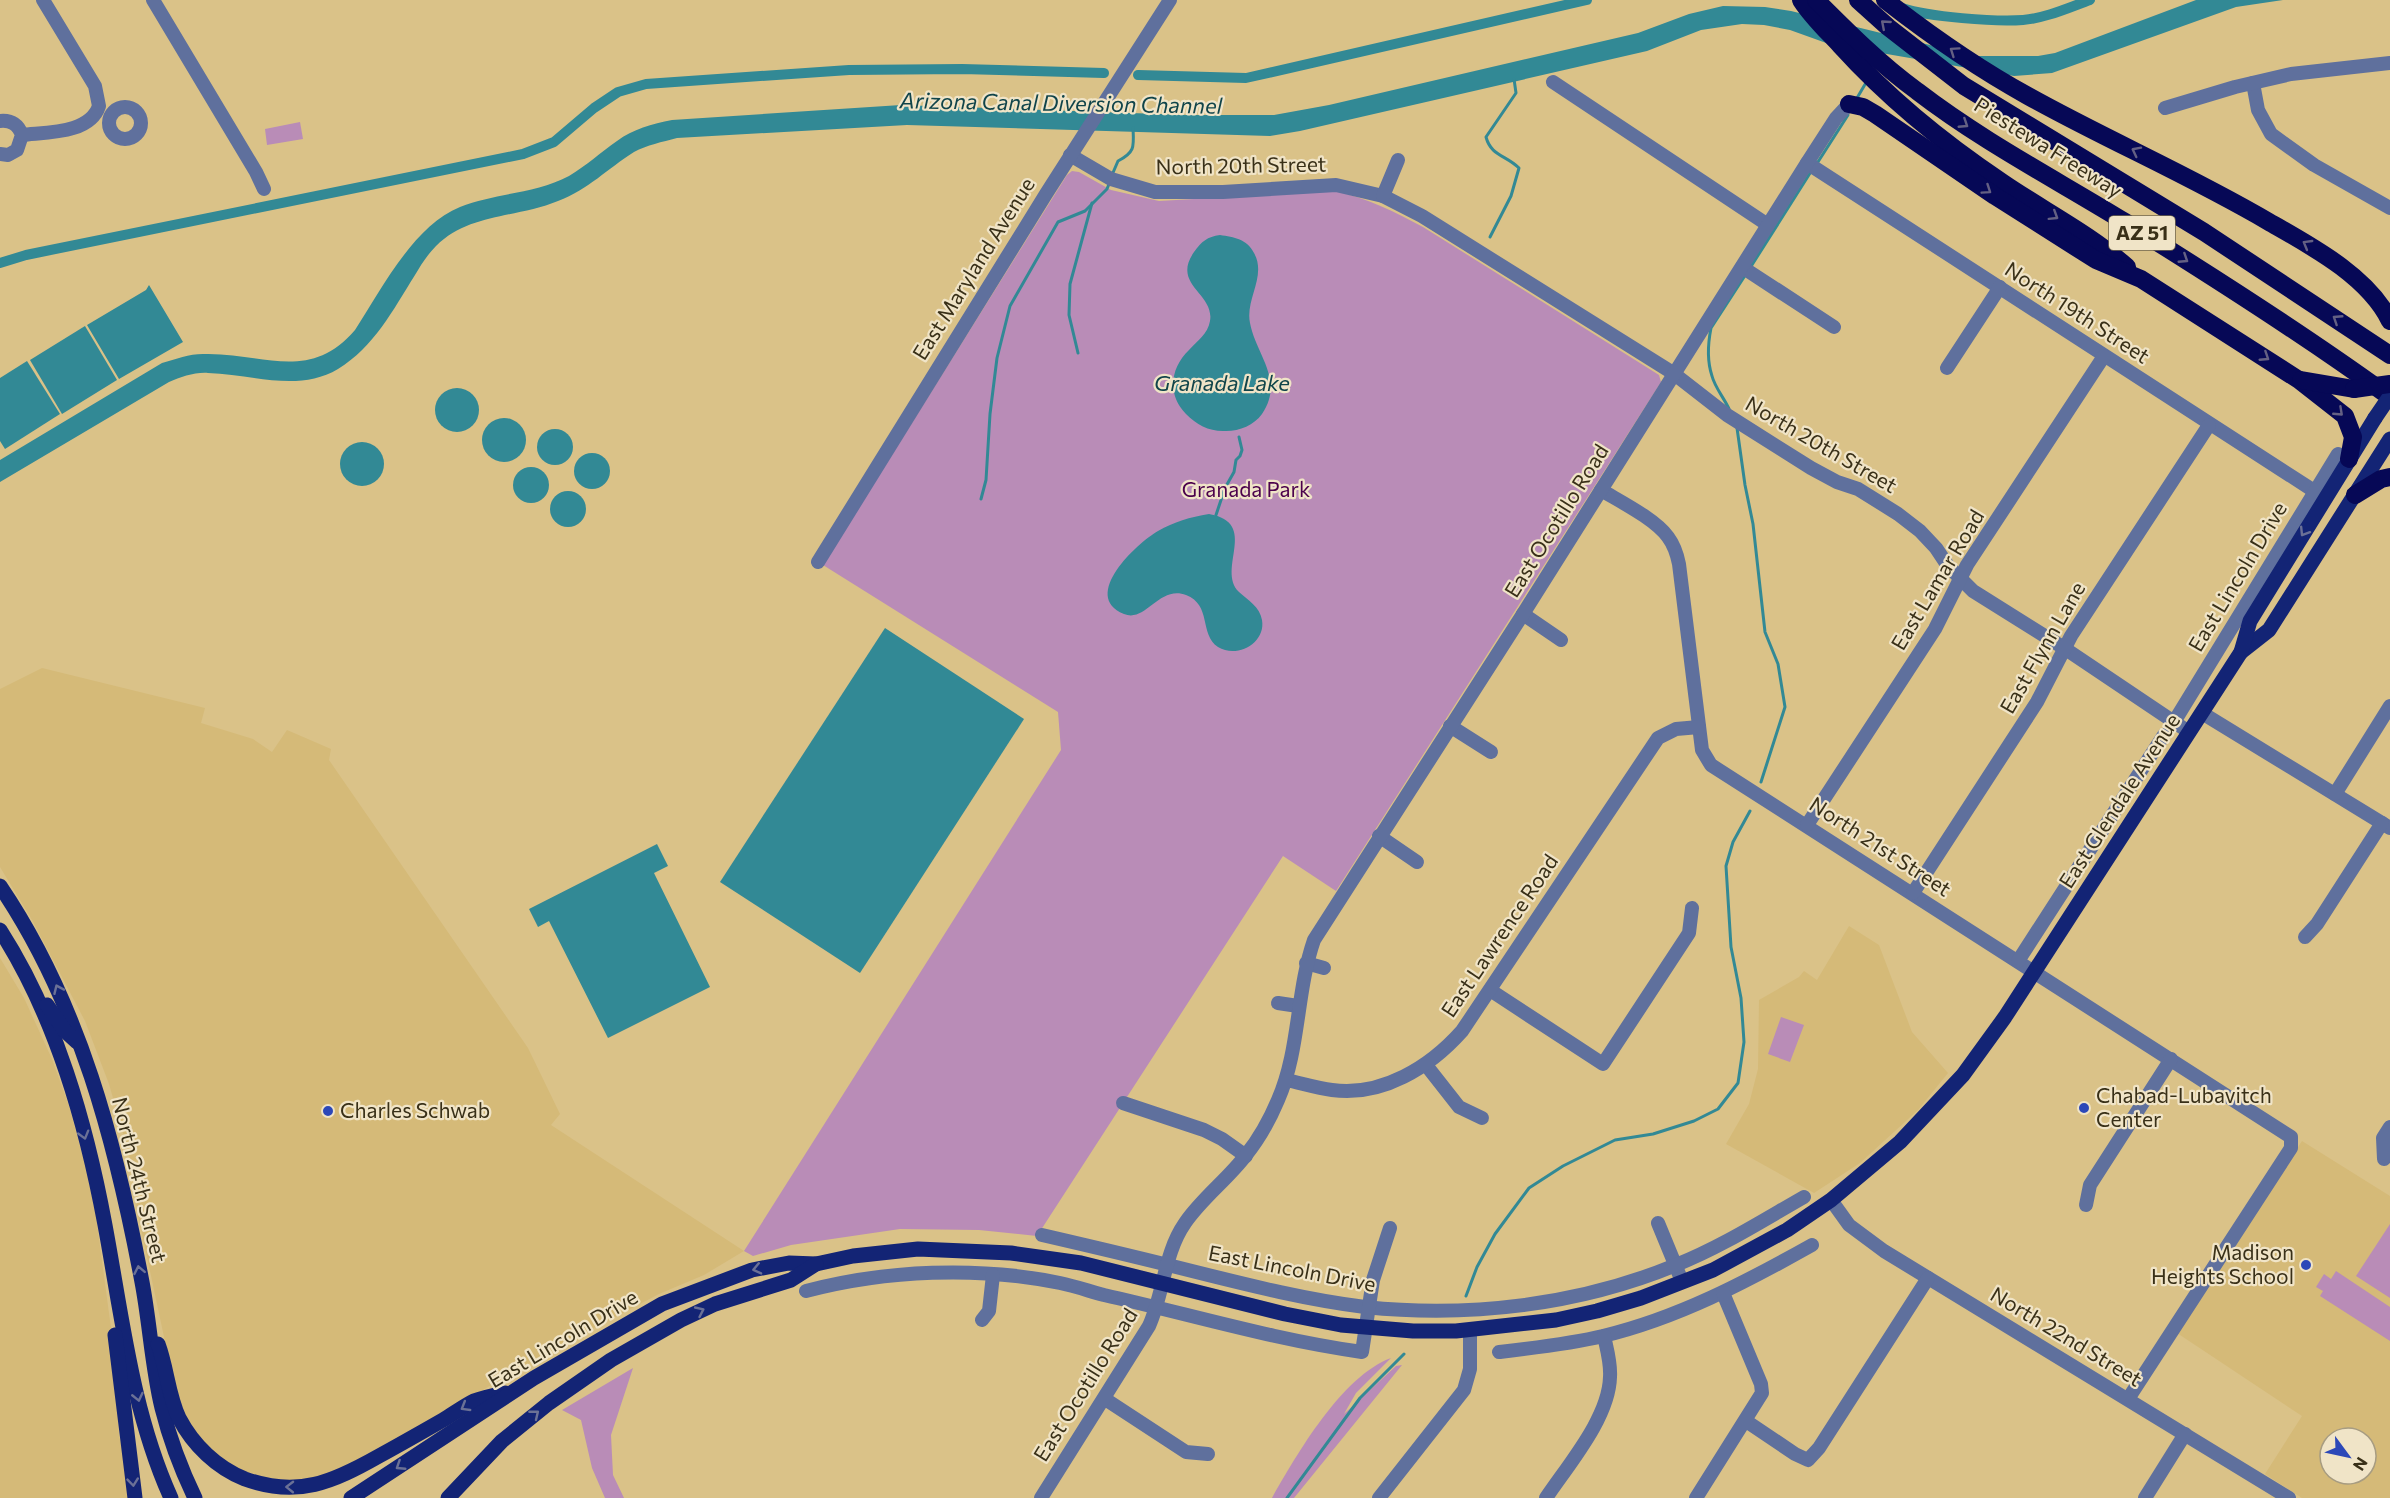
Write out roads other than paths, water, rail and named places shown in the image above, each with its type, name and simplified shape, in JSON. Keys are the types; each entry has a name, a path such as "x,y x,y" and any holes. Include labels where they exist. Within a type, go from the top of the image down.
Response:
{"highway":[{"path":"1801,0 1888,95 1957,151 2003,183 2105,247 2141,279 2299,380 2344,416 2350,424 2353,437 2344,457"},
{"name":"Piestewa Freeway","path":"1816,0 1861,45 1916,91 2014,156 2187,262 2390,397"},
{"name":"Piestewa Freeway","path":"1858,0 1888,27 1965,86 2204,232 2390,355"},
{"path":"1885,0 1955,52 2004,82 2213,189 2319,251 2370,292 2390,302"},
{"path":"1849,104 1863,107 1875,114 1995,196 2096,260 2141,279"},
{"path":"2370,292 2390,321"},
{"path":"2299,380 2354,389 2390,384"},
{"path":"2376,418 2390,406"},
{"path":"2355,495 2381,479 2390,477"}],"main road":[{"name":"East Glendale Avenue","path":"2035,972 2241,652 2250,621 2320,495 2344,457 2390,397"},
{"name":"East Glendale Avenue","path":"2241,652 2269,630 2390,439"},
{"name":"North 24th Street","path":"0,886 44,961 80,1044 116,1157 148,1317 162,1407 171,1442 195,1498"},
{"name":"North 24th Street","path":"0,930 19,962 42,1011 67,1079 88,1148 105,1225 113,1278 150,1446 171,1498"},
{"path":"19,962 30,975 55,1019 80,1044 71,1060 67,1079"},
{"name":"East Lincoln Drive","path":"351,1498 534,1378 626,1324 677,1298 752,1270 789,1263 816,1264 853,1256 918,1249 986,1250 1049,1257 1285,1314 1367,1328 1470,1330 1556,1320 1588,1313 1683,1282 1749,1251 1832,1200 1900,1142 1956,1083 1985,1047 2035,972"},
{"name":"East Lincoln Drive","path":"448,1498 502,1441 549,1403 611,1359 681,1320 725,1300 791,1280 816,1264"},
{"path":"113,1278 115,1331 135,1498"},
{"path":"148,1317 163,1355 173,1403 190,1435 209,1457 228,1470 252,1481 273,1486 296,1488 330,1481 354,1470 474,1401 520,1389"}],"street":[{"path":"22,135 78,127 103,115 94,86 43,0"},
{"path":"153,0 264,189"},
{"name":"East Maryland Avenue","path":"818,562 1070,155 1170,0"},
{"path":"2165,108 2290,74 2390,63"},
{"path":"1553,82 1768,225"},
{"path":"2253,83 2258,110 2271,134 2314,165 2390,208"},
{"name":"East Ocotillo Road","path":"1041,1498 1149,1326 1158,1306 1175,1238 1185,1222 1246,1156 1263,1130 1286,1080 1293,1050 1306,963 1314,940 1523,614 1807,163 1836,118 1849,104"},
{"path":"0,121 16,125 22,135 17,150 8,155 0,154"},
{"name":"North 20th Street","path":"1070,155 1111,179 1155,192 1223,192 1336,185 1383,196 1422,216 1673,373 1727,414 1811,468 1837,482 1858,489 1898,514 1920,531 1973,591 2064,648 2189,732"},
{"path":"1383,196 1398,160"},
{"name":"North 19th Street","path":"1807,163 2320,495"},
{"path":"1742,267 1834,327"},
{"path":"1947,368 2000,287"},
{"name":"East Lamar Road","path":"1807,825 1935,629 1967,565 2104,356"},
{"name":"East Flynn Lane","path":"1913,893 2037,702 2064,648 2210,425"},
{"name":"North 21st Street","path":"1601,490 1658,526 1668,536 1675,549 1679,564 1702,750 1711,765 2291,1137 2290,1148 2128,1399"},
{"name":"East Lincoln Drive","path":"2174,722 2320,495"},
{"path":"1523,614 1561,640"},
{"path":"2335,794 2390,706"},
{"path":"2202,713 2386,826 2317,924 2305,937"},
{"path":"1450,726 1491,752"},
{"name":"East Lawrence Road","path":"1286,1080 1333,1090 1364,1089 1396,1080 1426,1065 1462,1031 1658,738 1676,729 1699,727"},
{"path":"2018,961 2164,735"},
{"path":"1379,836 1417,862"},
{"path":"1490,990 1603,1064 1639,1021 1689,933 1692,908"},
{"path":"1306,963 1324,968"},
{"path":"1278,1003 1298,1006"},
{"path":"2086,1205 2090,1185 2171,1059"},
{"path":"1426,1065 1460,1107 1482,1118"},
{"path":"1123,1103 1204,1130 1222,1139 1246,1156"},
{"path":"2384,1159 2383,1138 2390,1127"},
{"name":"East Lincoln Drive","path":"1042,1235 1273,1291 1368,1307 1506,1308 1548,1302 1616,1286 1675,1265 1725,1243 1804,1197"},
{"name":"North 22nd Street","path":"1832,1200 1849,1225 1928,1278 2286,1497"},
{"path":"1658,1223 1683,1282"},
{"path":"1367,1328 1368,1307 1380,1253 1390,1228"},
{"path":"1499,1352 1604,1336 1677,1312 1723,1293 1812,1245"},
{"path":"816,1264 823,1286"},
{"name":"East Lincoln Drive","path":"806,1291 823,1286 901,1275 993,1275 1059,1283 1299,1341 1362,1352 1367,1328"},
{"path":"982,1320 989,1311 993,1275"},
{"path":"1746,1421 1795,1454 1808,1460 1819,1448 1928,1278"},
{"path":"1696,1498 1762,1393 1761,1384 1723,1293"},
{"path":"1379,1498 1464,1390 1470,1369 1470,1330"},
{"path":"1546,1498 1590,1432 1607,1395 1610,1363 1604,1336"},
{"path":"1105,1399 1186,1452 1208,1454"},
{"path":"2145,1498 2185,1434"}],"water":[{"path":"2196,0 2283,0 2236,7 2052,73 2014,76 1829,44 1790,30 1742,24 1701,30 1647,51 1270,136 907,125 677,138 634,152 589,185 558,201 478,222 449,235 427,256 372,339 351,360 338,369 323,376 291,381 208,373 183,377 169,382 0,482 0,460 162,363 203,354 284,362 302,361 320,356 338,346 355,330 413,243 443,216 473,202 556,182 569,176 630,133 672,120 901,105 1188,115 1274,115 1329,105 1638,33 1689,14 1723,6 1765,7 1791,11 1975,56 2038,56 2055,53"},
{"name":"Granada Lake","path":"1220,235 1244,242 1251,248 1257,262 1257,279 1249,314 1253,335 1267,368 1271,390 1268,402 1259,418 1246,427 1226,431 1204,427 1186,414 1176,399 1173,382 1178,365 1205,334 1210,321 1210,311 1206,303 1190,281 1188,263 1202,242"},
{"path":"149,285 183,342 119,379 87,325 146,290"},
{"path":"85,326 117,380 62,414 30,360"},
{"path":"27,361 60,414 5,449 0,441 0,378"},
{"path":"457,388 472,395 479,410 472,425 457,432 442,425 435,410 442,395"},
{"path":"504,418 519,425 526,440 519,455 504,462 489,455 482,440 489,425"},
{"path":"555,429 568,434 573,447 568,460 555,465 542,460 537,447 542,434"},
{"path":"362,442 377,449 384,464 377,479 362,486 347,479 340,464 347,449"},
{"path":"592,453 605,458 610,471 605,484 592,489 579,484 574,471 579,458"},
{"path":"531,467 544,472 549,485 544,498 531,503 518,498 513,485 518,472"},
{"path":"568,491 581,496 586,509 581,522 568,527 555,522 550,509 555,496"},
{"path":"1209,514 1224,519 1232,527 1235,537 1233,582 1239,592 1261,615 1262,628 1259,636 1249,647 1241,650 1226,650 1218,647 1212,641 1203,612 1194,600 1186,595 1176,593 1168,595 1132,615 1124,614 1112,606 1108,595 1110,583 1117,570 1126,558 1149,537 1176,522"},
{"path":"885,628 1024,719 860,973 720,882"},
{"path":"657,844 668,866 654,873 710,987 608,1038 549,921 538,927 529,909"}],"waterway":[{"path":"1138,75 1246,78 1587,0"},
{"path":"1902,8 1962,18 2023,20 2049,15 2090,0"},
{"path":"0,263 26,255 523,154 554,142 594,108 618,92 646,84 849,70 962,69 1104,73"},
{"path":"1490,237 1511,196 1519,168 1495,152 1486,137 1516,93 1514,79"},
{"path":"1857,98 1867,81"},
{"path":"1816,165 1848,115"},
{"name":"Arizona Canal Diversion Channel","path":"1112,175 1118,161 1128,155 1132,148 1133,128"},
{"path":"1750,268 1812,170"},
{"path":"981,499 986,480 990,414 997,358 1010,306 1058,222 1085,211 1107,189 1109,184"},
{"path":"1078,353 1069,315 1070,284 1092,203"},
{"path":"1730,411 1715,385 1710,370 1709,340 1711,328 1746,274"},
{"path":"1737,428 1753,524 1765,632 1778,664 1785,707 1761,782"},
{"path":"1216,515 1225,488 1234,472 1236,460 1242,450 1239,437"},
{"path":"1466,1296 1477,1267 1495,1234 1529,1188 1563,1166 1615,1140 1653,1134 1694,1121 1718,1109 1738,1083 1744,1042 1741,998 1731,947 1726,866 1733,842 1750,811"},
{"path":"1287,1498 1360,1398 1404,1354"}],"place":[{"name":"Chabad-Lubavitch Center","path":"2084,1108"},
{"name":"Charles Schwab","path":"328,1111"},
{"name":"Madison Heights School","path":"2306,1265"}],"park label":[{"name":"Granada Park","path":"1246,490"}]}
